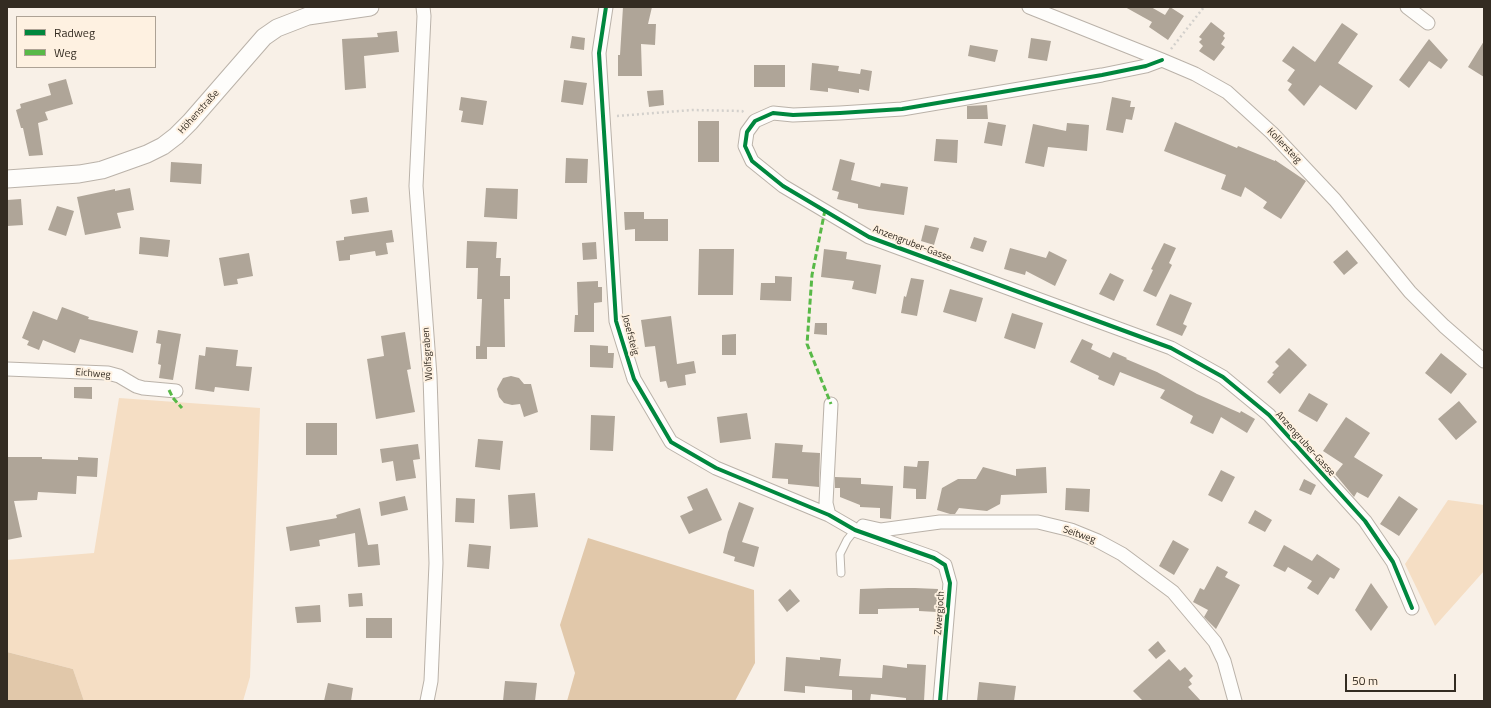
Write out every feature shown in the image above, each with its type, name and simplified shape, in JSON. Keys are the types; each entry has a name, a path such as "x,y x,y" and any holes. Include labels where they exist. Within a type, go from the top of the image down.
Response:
{"street":[{"name":"Höhenstraße","path":"7,179 78,174 102,170 147,154 163,146 176,136 264,37 277,28 308,16 370,7"},
{"name":"Wolfsgraben","path":"423,7 424,24 416,186 430,376 436,564 431,681 427,701"},
{"name":"Josefsteig","path":"606,7 599,53 616,321 634,379 671,442 716,468 829,515 849,526"},
{"name":"Kollersteig","path":"1030,7 1195,74 1227,92 1272,133 1335,200 1410,292 1444,326 1484,361"},
{"path":"1407,7 1428,23"},
{"path":"755,121 773,113 794,115 902,109 1102,75 1146,66 1162,60"},
{"name":"Anzengruber-Gasse","path":"755,121 747,132 746,146 752,161 784,186 870,237 1171,348 1223,377 1269,415 1365,521 1393,562 1412,608"},
{"name":"Eichweg","path":"7,369 108,373 119,376 136,386 143,388 176,391"},
{"path":"829,515 826,503 830,404"},
{"name":"Seitweg","path":"849,526 881,530 940,522 1038,522 1071,530 1098,541 1122,554 1173,592 1215,642 1224,661 1235,701"},
{"name":"Zwergjoch","path":"849,526 934,558 944,566 950,583 950,590 940,701"}],"lane":[{"path":"840,573 840,554 847,540 849,526"}],"path":[{"path":"1162,60 1204,7"},
{"path":"617,116 692,110 742,111 755,121"}],"shaded area":[{"path":"119,398 260,408 250,677 243,701 84,701 73,669 7,652 7,560 94,553"},
{"path":"1448,500 1484,505 1484,571 1435,626 1405,564"},
{"path":"588,538 754,590 755,663 735,701 567,701 575,673 560,625"},
{"path":"7,652 73,669 84,701 7,701"}],"building":[{"path":"623,7 652,7 648,24 656,24 655,45 641,44 642,76 618,76 618,55 620,55"},
{"path":"1125,7 1151,7 1165,15 1170,7 1184,16 1168,40 1149,27 1152,22"},
{"path":"1211,22 1225,33 1223,36 1225,38 1221,44 1225,47 1214,61 1199,51 1203,46 1199,42 1202,39 1199,37"},
{"path":"1342,23 1358,34 1338,63 1373,86 1356,110 1320,85 1304,106 1288,90 1292,84 1287,81 1295,70 1282,61 1293,46 1315,62"},
{"path":"397,31 399,52 364,56 366,88 345,90 342,39 378,37 377,33"},
{"path":"572,36 585,38 584,50 570,48"},
{"path":"1031,38 1051,41 1047,61 1028,58"},
{"path":"1429,39 1448,60 1441,69 1429,61 1409,88 1399,80"},
{"path":"1484,41 1484,77 1468,67"},
{"path":"970,45 998,50 995,62 968,56"},
{"path":"812,63 839,66 838,71 860,74 861,69 872,71 869,91 859,89 859,93 828,88 828,92 810,90"},
{"path":"754,65 785,65 785,87 754,87"},
{"path":"66,79 73,104 45,112 48,120 38,123 43,155 29,156 23,128 21,128 16,110 21,108 20,104 51,95 48,84"},
{"path":"564,80 587,83 583,105 561,102"},
{"path":"663,90 664,105 649,107 647,91"},
{"path":"461,97 487,101 483,125 461,122 463,111 459,110"},
{"path":"1112,97 1131,101 1130,107 1135,107 1132,120 1126,119 1123,133 1106,130"},
{"path":"987,105 988,119 967,119 967,106"},
{"path":"698,121 719,121 719,162 698,162"},
{"path":"988,122 1006,125 1002,146 984,143"},
{"path":"1175,122 1237,148 1238,146 1275,160 1306,181 1281,219 1263,208 1267,202 1245,187 1241,197 1221,189 1226,175 1164,151"},
{"path":"1067,123 1089,125 1087,151 1048,147 1044,167 1025,163 1033,124 1066,131"},
{"path":"936,139 958,140 957,163 934,161"},
{"path":"566,158 588,159 587,183 565,183"},
{"path":"840,159 855,163 851,180 880,187 881,183 908,187 904,215 858,208 858,204 837,199 839,192 832,190"},
{"path":"171,162 202,164 201,184 170,182"},
{"path":"130,188 134,210 117,213 121,228 85,235 77,197 115,189 115,191"},
{"path":"486,188 518,189 517,219 484,217"},
{"path":"367,197 369,212 352,214 350,200"},
{"path":"21,199 23,225 7,226 7,200"},
{"path":"57,206 74,211 66,236 48,230"},
{"path":"624,212 644,212 644,219 668,219 668,241 635,241 635,229 625,230"},
{"path":"925,225 939,228 934,245 921,241"},
{"path":"392,230 394,242 386,243 388,254 376,256 375,251 350,255 350,260 339,261 336,241 344,240 344,237"},
{"path":"140,237 170,240 168,257 139,254"},
{"path":"974,237 987,241 983,252 970,248"},
{"path":"467,241 497,242 496,258 501,258 500,276 510,276 510,299 504,299 505,347 487,347 487,359 476,359 476,346 480,346 482,299 477,299 478,268 466,268"},
{"path":"596,242 597,259 583,260 582,243"},
{"path":"1164,243 1176,248 1169,263 1172,265 1156,297 1143,291 1153,270 1151,269"},
{"path":"1010,248 1046,258 1049,251 1067,260 1055,286 1026,271 1025,275 1004,269"},
{"path":"699,249 734,249 733,295 698,295"},
{"path":"824,249 847,252 846,259 881,265 876,294 852,289 854,281 821,277"},
{"path":"1347,250 1358,263 1344,275 1333,262"},
{"path":"249,253 253,276 237,279 238,284 224,286 219,258"},
{"path":"1110,273 1124,280 1114,301 1099,294"},
{"path":"775,276 792,277 791,301 760,300 761,283 775,283"},
{"path":"911,278 924,280 917,316 901,313 904,296 906,297"},
{"path":"598,281 598,287 602,287 602,302 594,303 594,332 574,332 575,315 578,315 577,282"},
{"path":"950,289 983,298 976,322 943,312"},
{"path":"1170,294 1192,303 1183,324 1187,326 1182,336 1156,325"},
{"path":"62,307 89,317 88,319 138,331 133,353 80,339 75,353 43,340 39,350 27,345 29,341 22,338 33,311 57,320"},
{"path":"1012,313 1043,323 1035,349 1004,338"},
{"path":"671,316 677,364 694,361 696,373 685,375 686,385 668,388 666,381 660,382 655,346 645,347 641,320"},
{"path":"815,323 827,323 827,335 814,334"},
{"path":"158,330 181,334 173,380 159,378 161,365 158,364 161,344 156,343"},
{"path":"405,332 411,369 407,370 415,412 376,419 367,359 384,356 381,336"},
{"path":"736,334 736,355 722,355 722,335"},
{"path":"1082,339 1093,344 1091,349 1110,358 1113,352 1157,372 1197,394 1240,413 1241,411 1255,419 1247,433 1221,417 1213,434 1190,423 1193,416 1160,398 1165,390 1120,372 1114,386 1098,379 1099,376 1070,362"},
{"path":"590,345 608,346 608,353 614,353 613,368 590,367"},
{"path":"206,347 238,350 236,366 252,367 249,391 215,387 214,392 195,389 199,355 205,356"},
{"path":"1289,348 1307,365 1280,394 1267,382 1274,374 1272,373 1279,366 1275,362"},
{"path":"1441,353 1467,374 1451,394 1425,373"},
{"path":"511,376 519,378 524,384 531,384 538,412 524,417 520,404 512,405 504,403 499,397 497,389 503,378"},
{"path":"74,387 92,387 92,399 74,398"},
{"path":"1309,393 1328,404 1317,422 1298,411"},
{"path":"1459,401 1477,422 1456,440 1438,419"},
{"path":"747,413 751,439 720,443 717,417"},
{"path":"591,415 615,416 613,451 590,450"},
{"path":"1346,417 1370,433 1354,457 1383,475 1368,498 1357,492 1354,497 1335,474 1343,464 1323,451"},
{"path":"306,423 337,423 337,455 306,455"},
{"path":"478,439 503,441 500,470 475,467"},
{"path":"775,443 803,445 802,452 820,453 819,487 788,484 788,479 772,478"},
{"path":"418,444 420,459 413,460 416,478 396,481 393,461 382,463 380,449"},
{"path":"7,457 42,457 42,459 78,460 78,457 98,458 97,477 77,476 76,494 38,492 37,500 14,501 22,537 7,540"},
{"path":"918,461 929,461 926,499 916,499 916,489 903,488 904,466 917,467"},
{"path":"983,467 1016,476 1016,469 1046,467 1047,493 1001,495 1000,504 987,511 959,508 955,514 950,514 937,510 942,488 958,479 976,479"},
{"path":"1221,470 1235,477 1222,502 1208,495"},
{"path":"835,477 861,478 861,484 893,486 891,519 880,518 880,508 860,507 860,505 840,497 840,488 835,488"},
{"path":"1304,479 1316,485 1311,495 1299,490"},
{"path":"707,488 722,520 689,534 680,516 693,510 687,497"},
{"path":"1066,488 1090,489 1089,512 1065,510"},
{"path":"535,493 538,527 510,529 508,495"},
{"path":"405,496 408,510 381,516 379,502"},
{"path":"1399,496 1418,509 1399,536 1380,524"},
{"path":"456,498 475,499 474,523 455,522"},
{"path":"739,502 754,508 742,542 759,547 754,567 734,561 735,557 723,553 728,532"},
{"path":"360,508 368,545 378,544 380,565 358,567 355,533 319,540 320,546 290,551 286,527 337,518 336,515"},
{"path":"1255,510 1272,520 1265,532 1248,523"},
{"path":"1173,540 1189,549 1174,575 1159,566"},
{"path":"469,544 491,546 489,569 467,567"},
{"path":"1284,545 1312,561 1317,554 1340,569 1334,579 1330,577 1318,595 1307,588 1312,581 1288,567 1285,572 1273,566"},
{"path":"1217,566 1228,572 1225,577 1240,585 1216,629 1204,617 1208,610 1193,602 1200,588 1204,590"},
{"path":"1371,583 1388,607 1371,631 1355,610"},
{"path":"790,589 800,601 787,612 778,600"},
{"path":"860,589 938,589 937,612 919,611 919,608 878,609 878,614 859,614"},
{"path":"362,593 363,606 349,607 348,594"},
{"path":"320,605 321,622 297,623 295,607"},
{"path":"366,618 392,618 392,638 366,638"},
{"path":"1158,641 1166,651 1156,659 1148,650"},
{"path":"786,657 820,660 820,657 841,659 839,676 882,678 883,665 907,668 907,664 926,665 924,701 906,701 906,698 871,694 870,701 852,701 852,690 805,686 805,693 784,691"},
{"path":"1169,659 1180,671 1185,667 1193,676 1189,680 1192,684 1188,687 1201,701 1143,701 1133,691"},
{"path":"505,681 537,683 535,701 503,701"},
{"path":"979,682 1016,686 1014,701 977,701"},
{"path":"328,683 353,688 351,701 324,701"}],"marked path":[{"path":"825,210 812,275 807,344 831,404"},
{"path":"169,390 173,398 182,408"}],"cycle path":[{"path":"606,7 599,53 616,321 634,379 671,442 716,468 829,515 855,530 934,558 945,565 950,583 940,701"},
{"path":"1162,60 1146,66 1102,75 902,109 793,115 773,113 755,121 747,132 745,146 752,161 783,186 869,237 1171,348 1223,377 1269,415 1365,521 1393,562 1412,608"}]}
